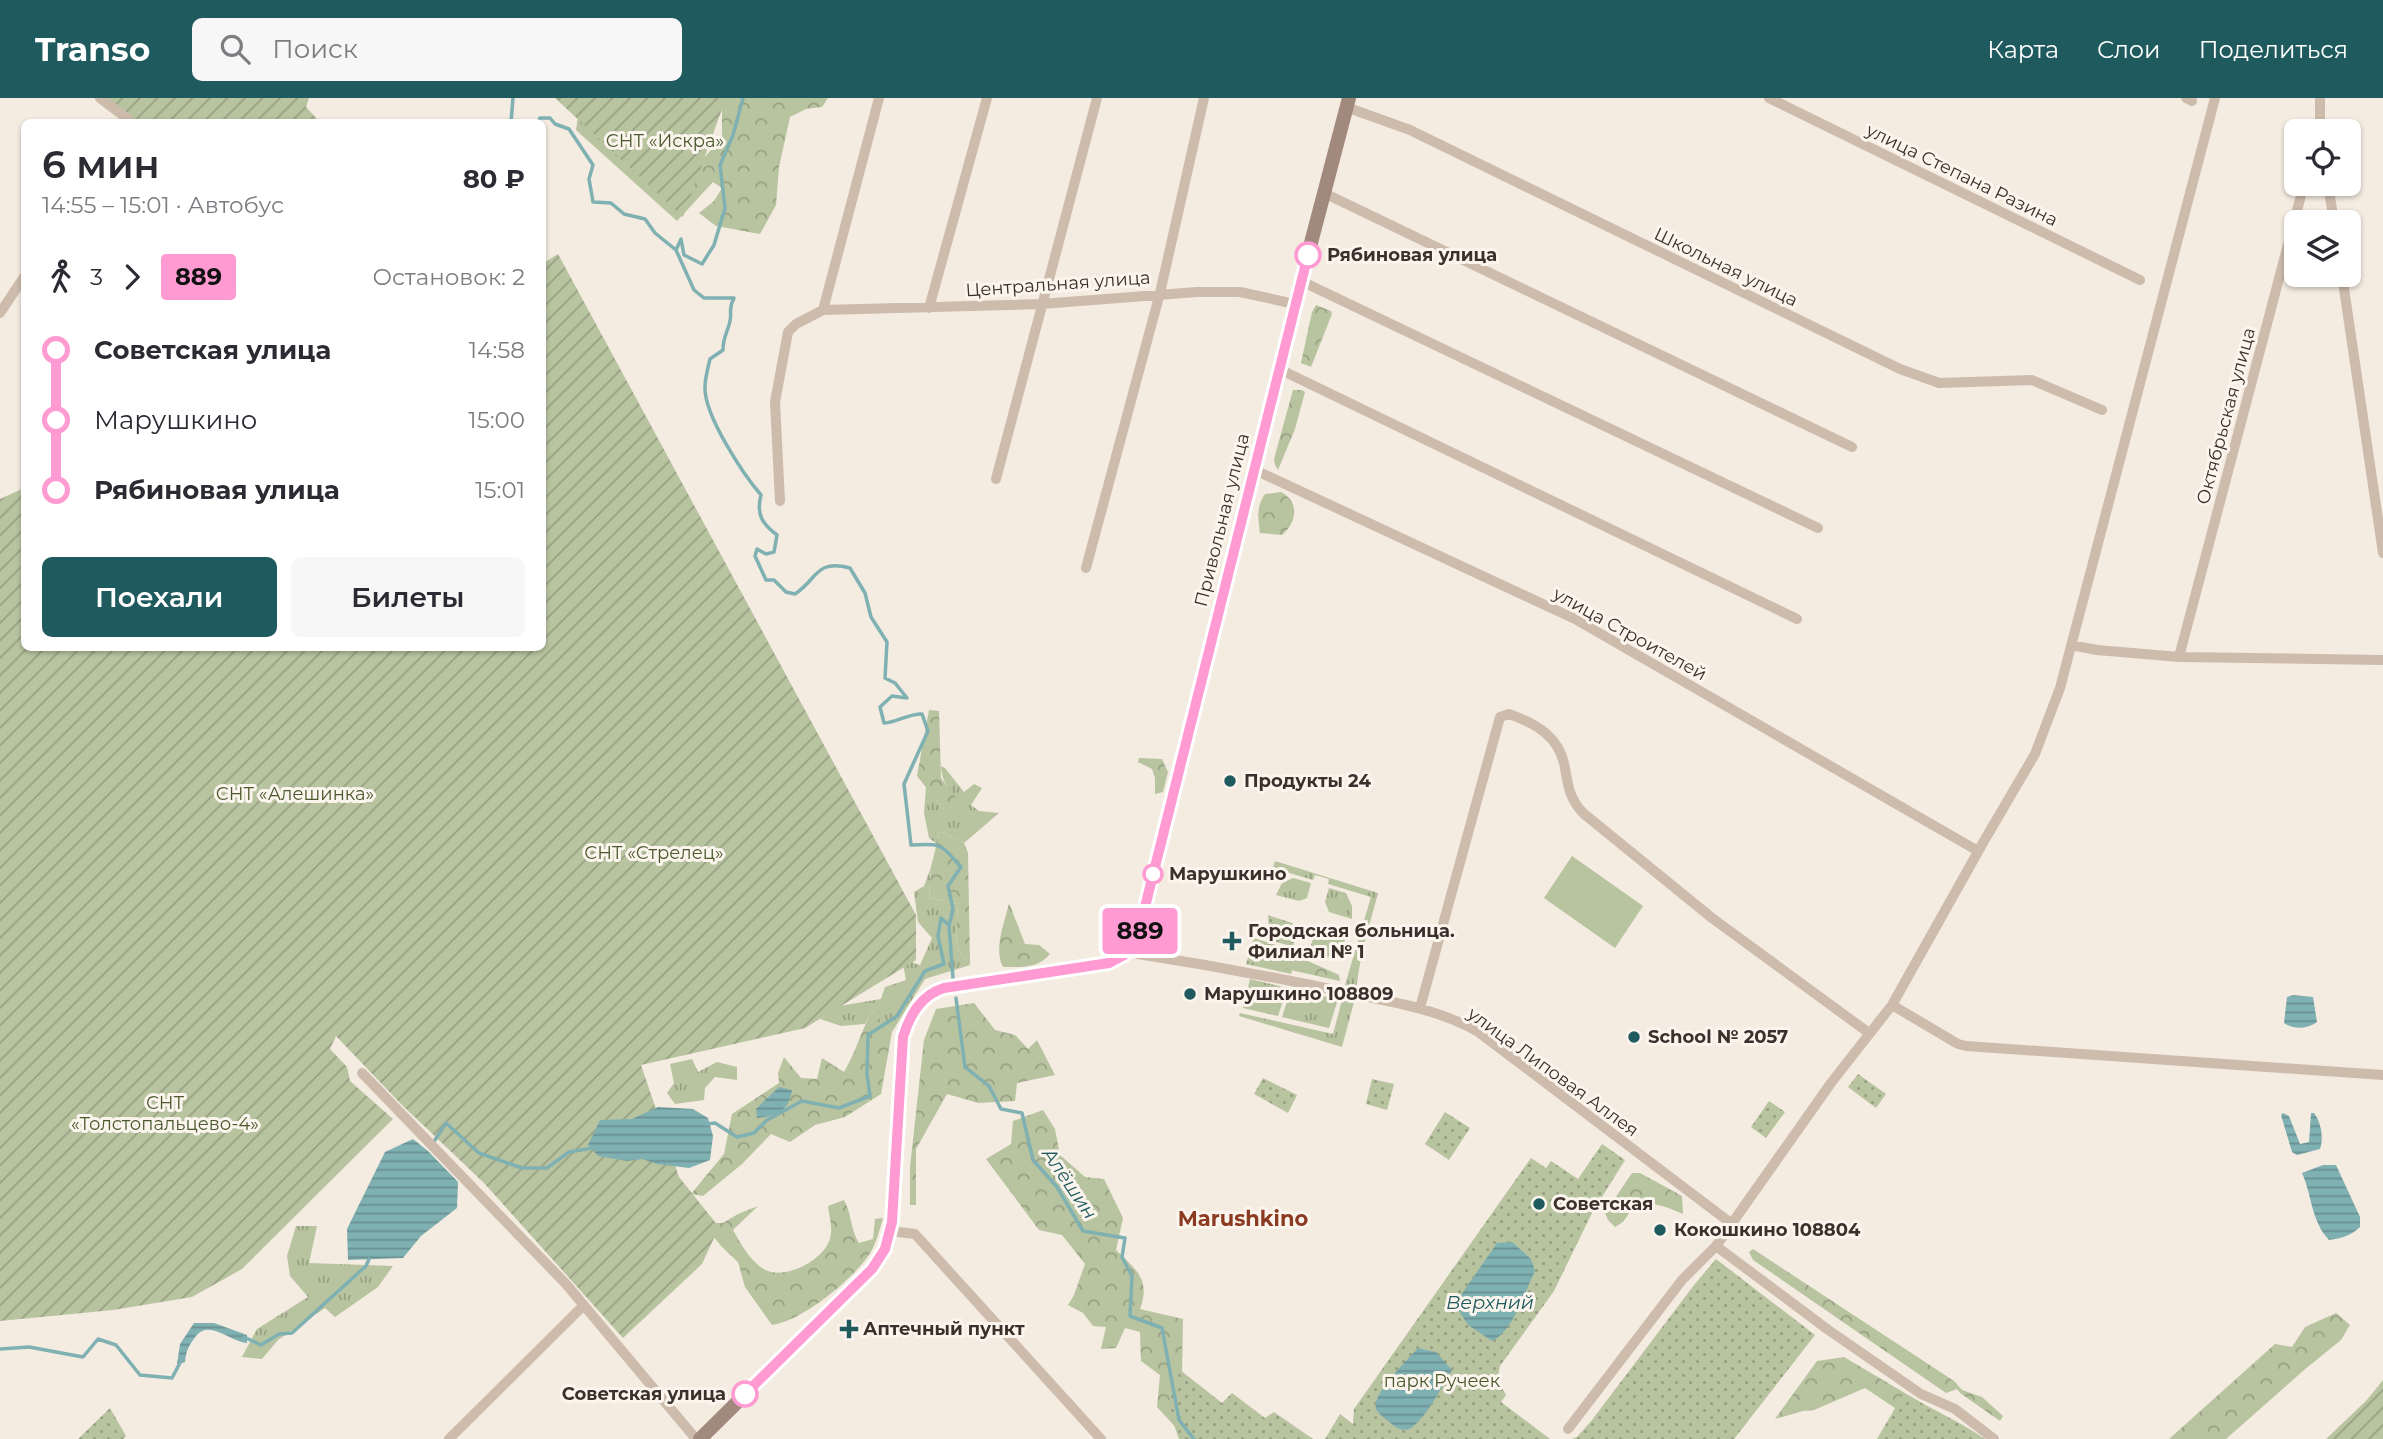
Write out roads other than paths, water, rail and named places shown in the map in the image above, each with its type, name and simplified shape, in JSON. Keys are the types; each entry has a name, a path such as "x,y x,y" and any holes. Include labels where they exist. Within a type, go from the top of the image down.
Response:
{"street":[{"path":"100,98 126,119"},
{"path":"780,501 775,402 788,332 796,324 823,310 878,98"},
{"path":"929,307 987,98"},
{"path":"996,479 1097,98"},
{"path":"1086,568 1160,293 1204,98"},
{"name":"улица Степана Разина","path":"1769,98 2140,280"},
{"path":"1568,1429 1676,1287 1716,1246 1892,1005 2035,754 2060,688 2215,98"},
{"path":"2319,119 2320,98"},
{"name":"Привольная улица","path":"1130,950 1139,934 1295,304 1348,102"},
{"name":"Школьная улица","path":"1348,102 1900,369 1939,383 2032,380 2102,410"},
{"path":"1324,193 1852,447"},
{"name":"Октябрьская улица","path":"2179,657 2301,196"},
{"path":"1301,281 1818,528"},
{"path":"0,313 21,282"},
{"path":"2344,287 2383,553"},
{"name":"Центральная улица","path":"823,310 1041,304 1160,293 1240,292 1295,304"},
{"path":"1279,369 1797,618"},
{"name":"улица Строителей","path":"1255,470 1575,619 1978,851"},
{"path":"2071,645 2179,657 2383,660"},
{"path":"1420,1008 1500,717 1509,714 1544,730 1557,742 1565,765 1569,792 1583,813 1712,918 1869,1033"},
{"path":"362,1073 566,1284 698,1439 872,1269 885,1249 890,1231 903,1037 915,1010 928,995 944,988 1098,966 1114,961 1130,950"},
{"name":"улица Липовая Аллея","path":"1130,950 1139,954 1292,981 1420,1008 1448,1017 1476,1031 1732,1224"},
{"path":"1892,1005 1958,1044 1966,1046 2383,1075"},
{"path":"890,1231 915,1234 1101,1439"},
{"path":"1716,1246 1838,1337 1921,1394 1955,1409 1994,1439"},
{"path":"449,1439 584,1305"}],"water":[{"path":"2287,997 2313,997 2317,1022 2300,1028 2284,1023"},
{"path":"779,1087 792,1090 785,1108 776,1114 757,1118 756,1109"},
{"path":"658,1107 693,1109 708,1118 713,1136 710,1160 689,1168 642,1159 627,1161 598,1156 588,1145 600,1120 632,1119"},
{"path":"2283,1113 2289,1116 2300,1144 2309,1142 2311,1113 2314,1113 2321,1130 2320,1149 2297,1155 2292,1152 2281,1115"},
{"path":"413,1139 458,1182 457,1208 421,1236 403,1258 348,1260 347,1229 385,1152"},
{"path":"2323,1165 2336,1165 2360,1217 2360,1227 2357,1230 2329,1240 2315,1216 2302,1173"},
{"name":"Верхний","path":"1512,1242 1531,1259 1535,1271 1512,1320 1500,1336 1492,1341 1468,1325 1459,1311 1461,1295 1497,1243"},
{"path":"194,1323 214,1323 247,1335 247,1343 214,1330 202,1331 190,1345 185,1362 177,1364 180,1344"},
{"path":"1418,1348 1436,1352 1452,1370 1423,1417 1406,1430 1394,1426 1379,1413 1376,1403 1391,1377"}],"waterway":[{"path":"511,119 513,98"},
{"path":"676,250 681,239 684,255 702,264 714,245 725,208 720,165 733,135 743,98"},
{"path":"540,119 550,118 555,124 569,129 593,165 589,179 593,202 611,203 624,214 645,219 655,233 676,250 694,290 704,298 734,298 723,350 710,359 705,387 706,399 718,428 735,459 761,495 759,508 762,518 767,527 777,535 774,552 766,554 757,549 755,556 766,580 774,580 786,592 795,594 823,568 850,568 865,593 871,617 887,642 885,678 895,683 907,698 892,696 880,707 884,723 922,714 928,731 904,784 911,845 929,844 940,847 961,867 948,886 953,909 949,926 953,978"},
{"path":"706,1124 715,1123 737,1137 754,1133 767,1120 802,1101 839,1108 870,1096 867,1074 868,1035 897,1016 925,971 944,964 938,936 941,918 949,925"},
{"name":"Алёшин","path":"956,998 965,1067 989,1086 1001,1109 1022,1113 1033,1160 1057,1187 1083,1231 1125,1238 1122,1257 1132,1276 1130,1316 1162,1328 1179,1420 1194,1439"},
{"path":"435,1140 446,1123 479,1153 522,1168 547,1168 569,1152 593,1148"},
{"path":"244,1337 261,1345 279,1334 292,1333 366,1266 369,1259"},
{"path":"0,1349 29,1347 83,1357 98,1339 116,1345 140,1375 172,1378 182,1359"}],"place":[{"name":"Рябиновая улица","path":"1308,255"},
{"name":"Продукты 24","path":"1230,781"},
{"name":"Марушкино","path":"1153,874"},
{"name":"Городская больница. Филиал № 1","path":"1232,941"},
{"name":"Марушкино 108809","path":"1190,994"},
{"name":"School № 2057","path":"1634,1037"},
{"name":"Советская","path":"1539,1204"},
{"name":"Кокошкино 108804","path":"1660,1230"},
{"name":"Аптечный пункт","path":"849,1329"},
{"name":"Советская улица","path":"745,1394"}],"district":[{"name":"Marushkino","path":"1243,1219"}],"park label":[{"name":"СНТ «Искра»","path":"665,141"},
{"name":"СНТ «Алешинка»","path":"295,794"},
{"name":"СНТ «Стрелец»","path":"654,853"},
{"name":"СНТ «Толстопальцево-4»","path":"165,1113"},
{"name":"парк Ручеек","path":"1442,1381"}]}
